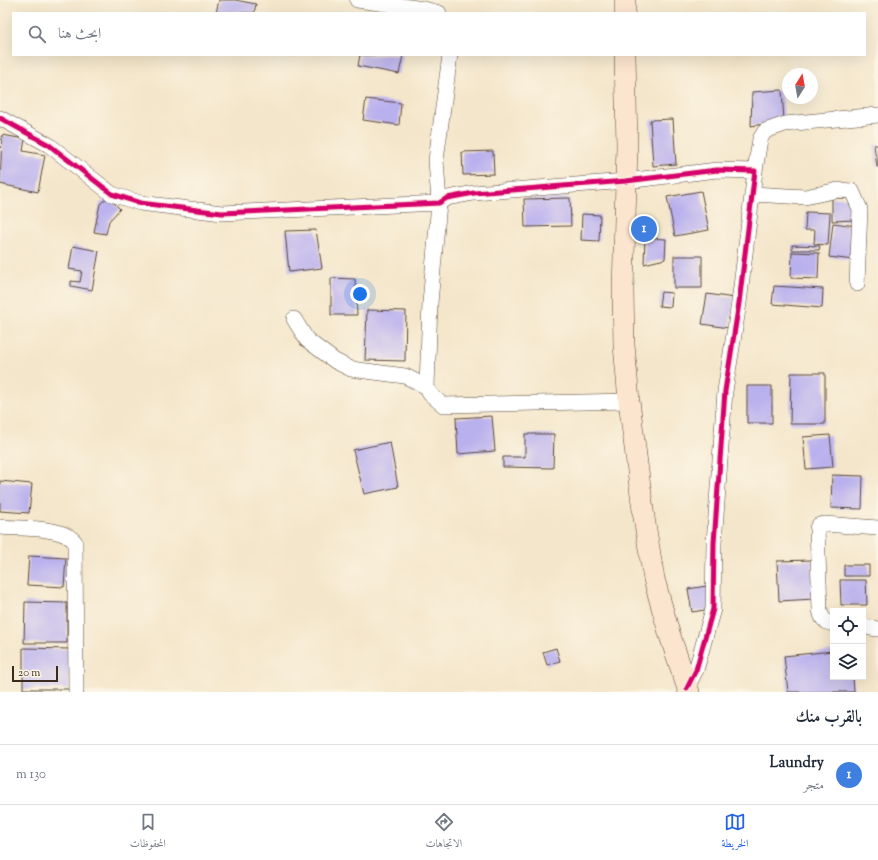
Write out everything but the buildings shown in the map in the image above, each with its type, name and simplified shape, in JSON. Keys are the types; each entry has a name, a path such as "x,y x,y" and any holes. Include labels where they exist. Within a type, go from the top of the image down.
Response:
{"main road":[{"path":"625,0 625,12"},
{"path":"626,56 626,181 623,291 624,345 629,401 644,518 654,579 670,636 688,690"}],"street":[{"path":"357,0 424,9 435,12"},
{"path":"450,56 436,160 439,203 430,303 427,387 430,394 443,405 629,401"},
{"path":"688,690 696,670 713,609 714,543 726,390 760,139 765,131 784,124 878,115"},
{"path":"0,118 49,145 112,194 140,203 222,213 439,203 447,198 456,196 626,181 717,170 755,171"},
{"path":"752,194 805,197 838,190 852,191 860,209 857,284"},
{"path":"294,319 307,340 335,361 351,369 405,376 427,387"},
{"path":"830,623 826,622 820,613 817,564 818,525 824,524 878,528"},
{"path":"0,527 55,532 69,536 76,542 76,692"},
{"path":"866,627 878,629"}],"cycle path":[{"path":"0,118 49,145 112,194 140,203 222,213 439,203 447,198 474,193 626,181 717,170 755,171 739,303 725,391 714,543 713,609 696,670 687,688"}],"place":[{"name":"Laundry","path":"644,229"}]}
